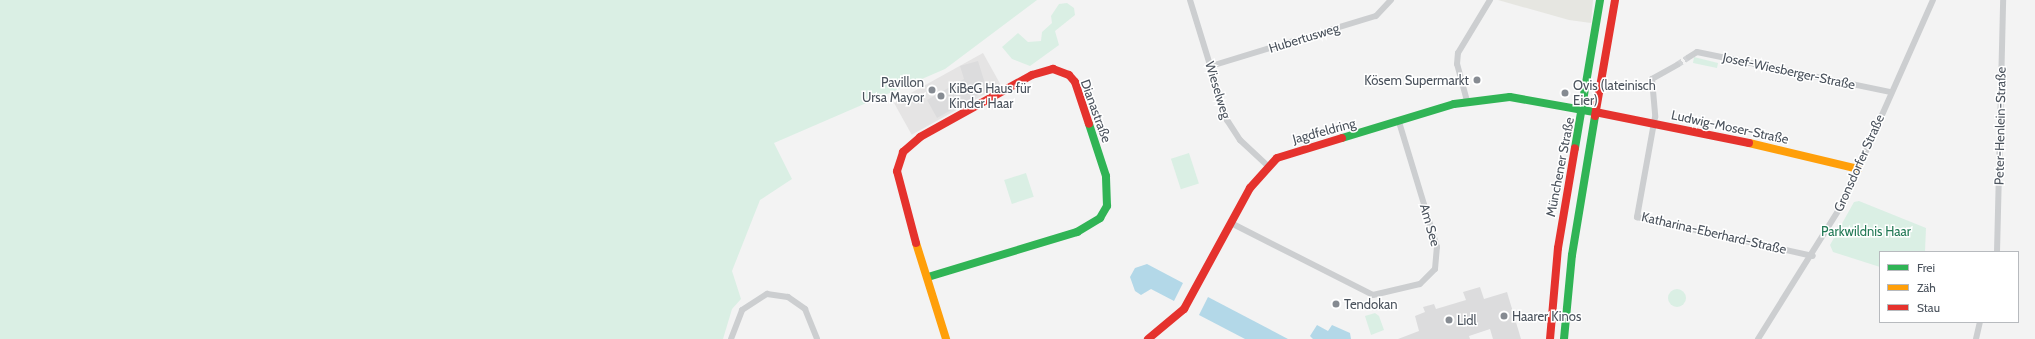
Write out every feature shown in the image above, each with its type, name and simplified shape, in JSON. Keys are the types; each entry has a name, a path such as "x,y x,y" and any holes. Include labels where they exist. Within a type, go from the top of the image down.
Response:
{"street":[{"name":"Wieselweg","path":"1190,0 1232,130 1268,166"},
{"name":"Hubertusweg","path":"1211,66 1376,16 1390,0"},
{"path":"1467,101 1456,64 1458,53 1490,0"},
{"name":"Münchener Straße","path":"1550,339 1558,248 1584,108 1600,0"},
{"name":"Münchener Straße","path":"1564,339 1572,255 1615,0"},
{"name":"Gronsdorfer Straße","path":"1758,339 1813,256 1858,169 1933,0"},
{"name":"Peter-Henlein-Straße","path":"1997,251 2003,0"},
{"name":"Josef-Wiesberger-Straße","path":"1689,57 1697,52 1891,92"},
{"path":"1654,124 1652,79 1677,64"},
{"name":"Dianastraße","path":"928,277 1077,232 1100,218 1107,206 1106,176 1077,88 1069,75 1053,69 1032,75 920,138 903,152 898,182 946,339"},
{"name":"Jagdfeldring","path":"1148,339 1184,309 1250,188 1268,166 1291,153 1467,101 1525,98 1597,111"},
{"name":"Ludwig-Moser-Straße","path":"1597,111 1843,162 1858,169"},
{"name":"Am See","path":"1231,223 1373,295 1420,284 1435,268 1437,247 1399,122"},
{"name":"Katharina-Eberhard-Straße","path":"1654,124 1636,213 1639,218 1813,256"},
{"path":"731,339 742,310 767,294 788,297 800,304 809,316 817,339"},
{"path":"1976,339 1980,323"}],"shaded area":[{"path":"1498,0 1593,0 1591,23 1569,20"},
{"name":"KiBeG Haus für Kinder Haar","path":"983,53 1001,85 912,135 894,102"}],"green space":[{"path":"0,0 1037,0 945,69 774,143 792,179 760,200 732,271 741,299 732,309 723,339 0,339"},
{"path":"1067,3 1074,8 1075,15 1055,31 1059,45 1030,66 1012,59 1002,47 1018,33 1028,42 1041,41 1042,32 1052,23 1051,16 1059,4"},
{"path":"1694,57 1718,63 1717,68 1693,63"},
{"path":"1189,153 1199,183 1181,189 1171,159"},
{"path":"1026,173 1034,197 1012,204 1004,180"},
{"name":"Parkwildnis Haar","path":"1859,201 1926,228 1925,251 1879,251 1879,267 1833,252 1830,245 1854,202"},
{"path":"1673,289 1681,289 1686,294 1684,305 1681,307 1673,307 1668,302 1668,294"},
{"path":"1375,313 1379,316 1384,330 1371,335 1365,316"}],"water":[{"path":"1147,264 1183,283 1174,301 1151,289 1141,295 1135,291 1130,277 1135,268"},
{"path":"1208,297 1288,339 1245,339 1199,315"},
{"path":"1317,325 1328,331 1332,325 1350,333 1351,339 1313,339 1310,336"}],"building":[{"path":"978,61 987,90 937,118 927,100 964,79 960,66"},
{"path":"1480,287 1484,299 1507,292 1521,339 1493,339 1490,329 1469,336 1470,339 1398,339 1419,331 1415,316 1425,312 1423,307 1434,304 1436,309 1466,300 1463,292"}],"tunnel":[{"path":"1677,65 1689,57"}],"traffic: fast":[{"path":"1575,148 1600,0"},
{"path":"1342,138 1454,104 1510,97 1600,113"},
{"path":"1564,339 1572,255 1595,116"},
{"path":"928,277 1077,232 1100,218 1107,206 1106,176 1089,124"}],"traffic: slow":[{"path":"1749,143 1858,169"},
{"path":"916,243 946,339"}],"traffic: jam":[{"path":"1595,116 1615,0"},
{"path":"916,243 897,171 903,152 920,137 1032,75 1053,69 1069,75 1075,82 1089,124"},
{"path":"1600,113 1749,143"},
{"path":"1148,339 1184,309 1250,188 1277,158 1342,138"},
{"path":"1550,339 1558,248 1575,148"}],"place":[{"name":"Kösem Supermarkt","path":"1477,80"},
{"name":"Pavillon Ursa Mayor","path":"932,90"},
{"name":"Ovis (lateinisch Eier)","path":"1565,93"},
{"name":"KiBeG Haus für Kinder Haar","path":"941,96"},
{"name":"Tendokan","path":"1336,304"},
{"name":"Haarer Kinos","path":"1504,316"},
{"name":"Lidl","path":"1449,320"}]}
